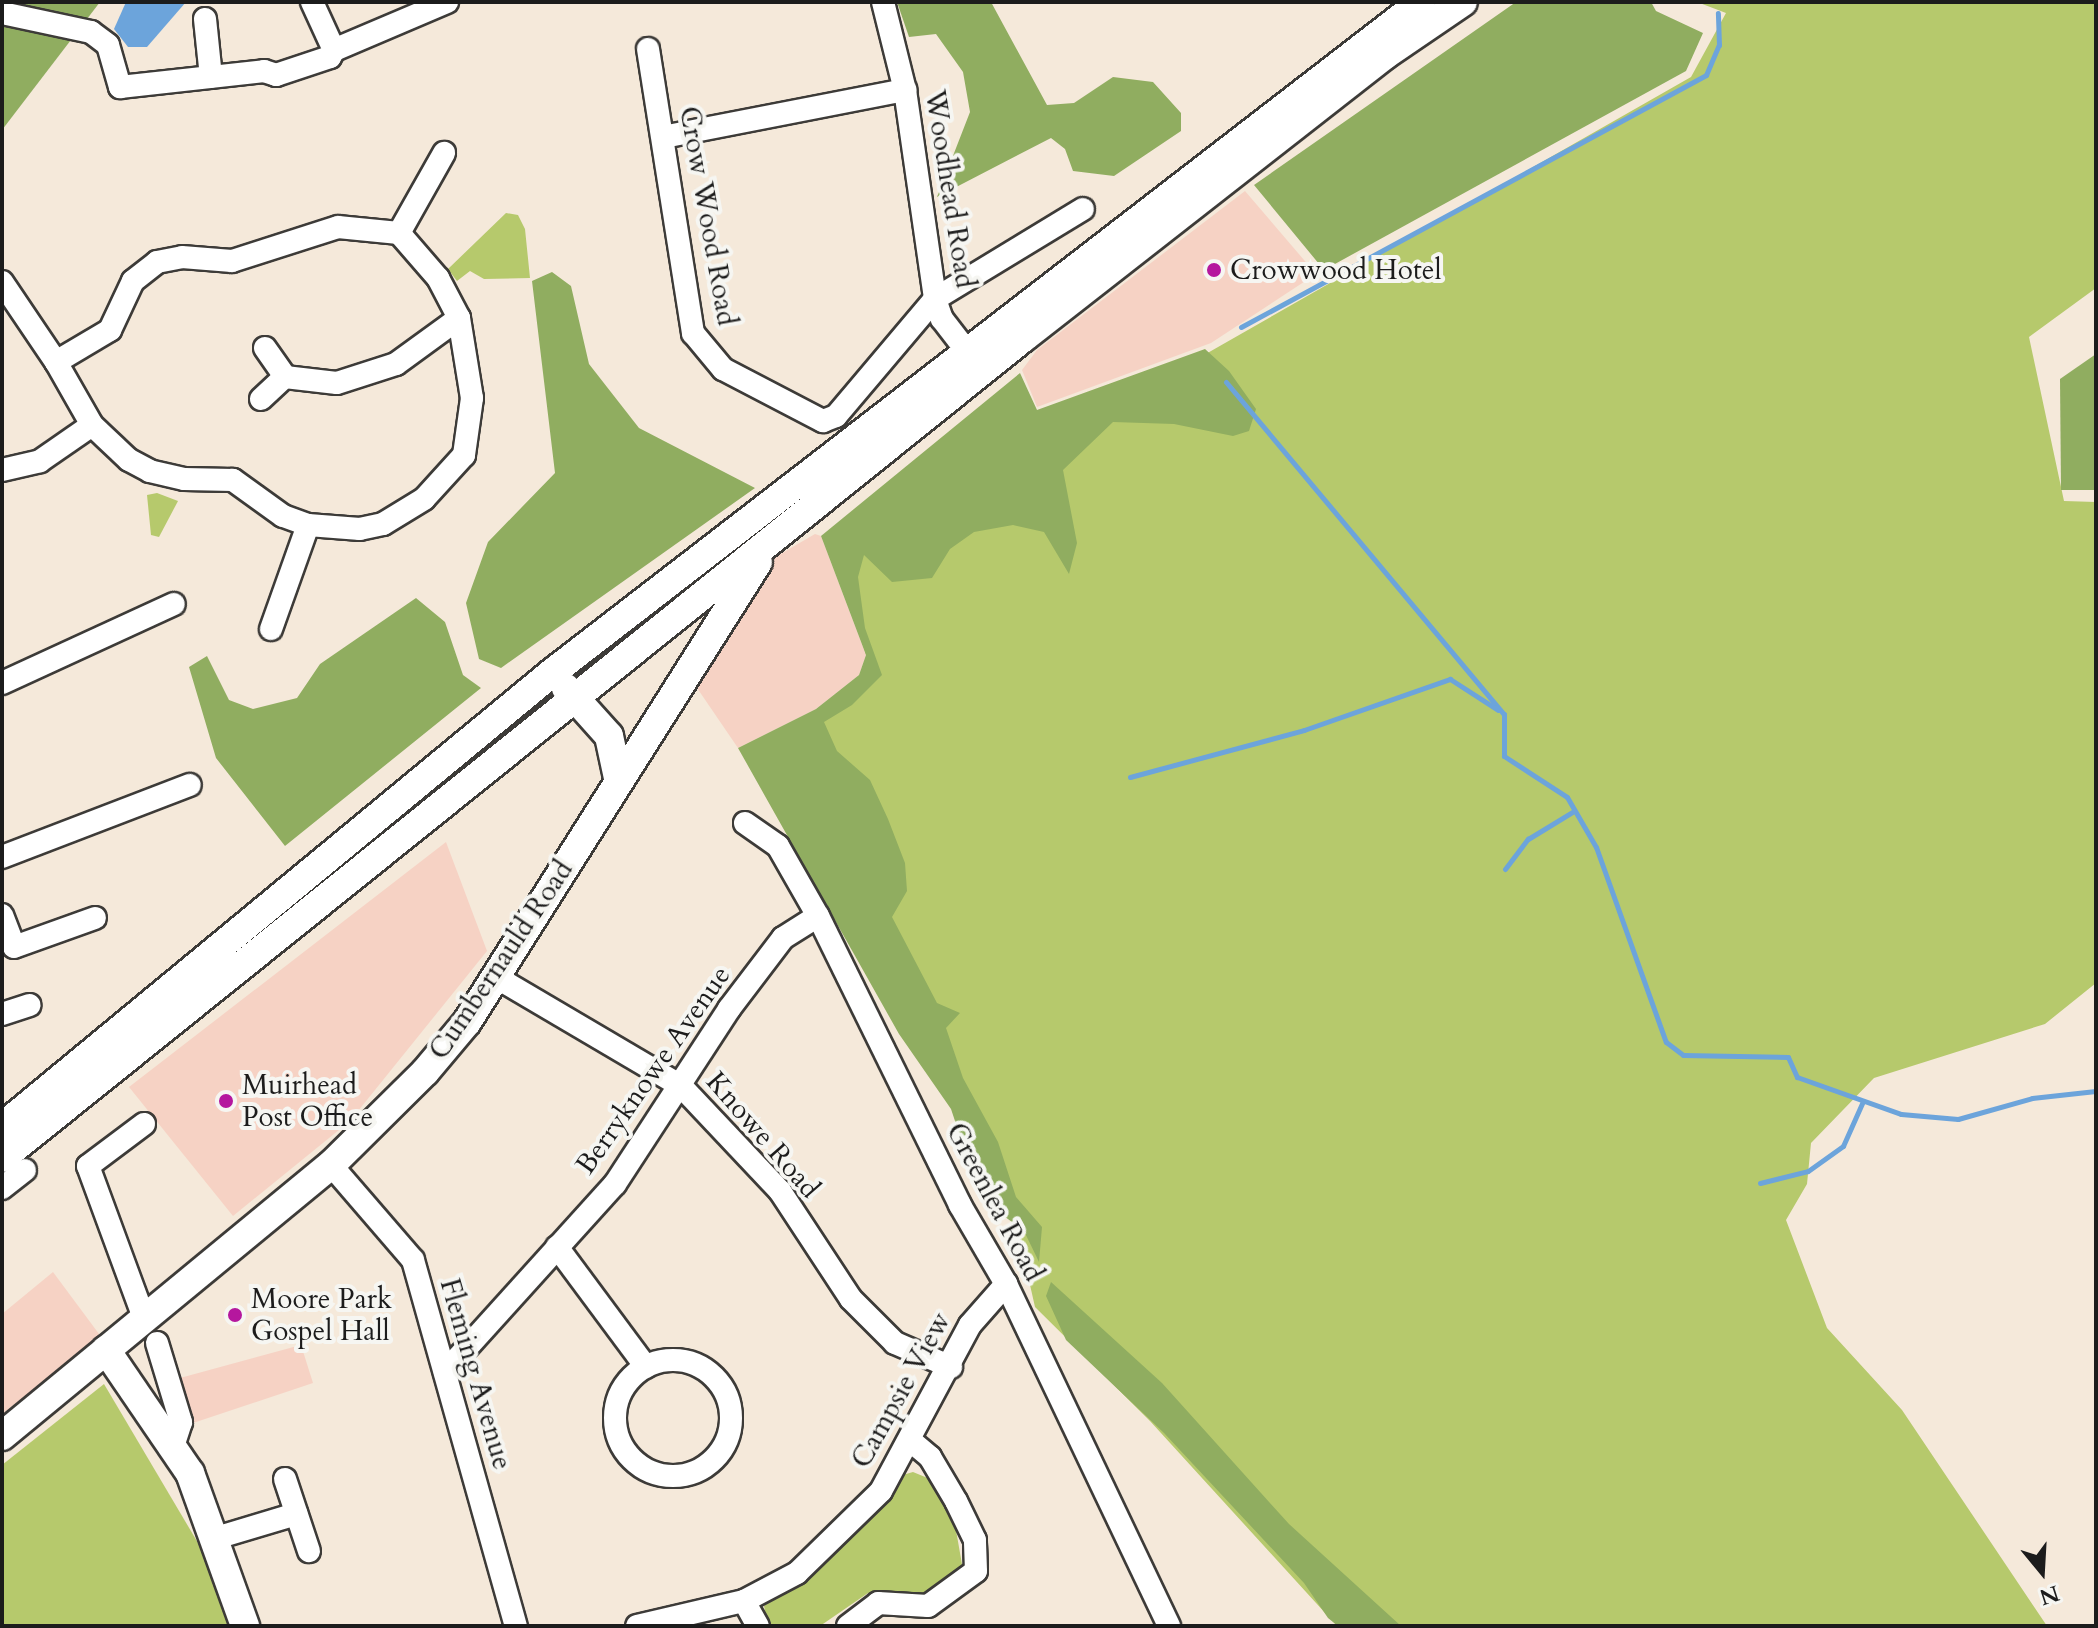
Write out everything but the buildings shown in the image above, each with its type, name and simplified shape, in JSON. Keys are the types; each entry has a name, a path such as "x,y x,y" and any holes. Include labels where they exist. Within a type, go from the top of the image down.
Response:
{"main road":[{"path":"13,1164 773,538 975,362 1421,2"},
{"path":"2,1127 553,672 1385,55 1463,2"},
{"name":"Cumbernauld Road","path":"2,1436 106,1350 153,1346 425,1072 496,977 618,778 773,538"},
{"path":"553,672 615,747 618,778"},
{"path":"106,1350 190,1473 216,1538 245,1626"}],"street":[{"path":"312,2 334,50"},
{"path":"2,13 91,32 108,45 120,87 264,71 276,75 330,57 334,50 397,28 409,16 447,2"},
{"name":"Woodhead Road","path":"883,2 905,90 935,299 942,319 975,362"},
{"path":"205,19 211,77"},
{"name":"Crow Wood Road","path":"648,49 693,333 723,369 823,421 836,416 869,371 935,299"},
{"path":"663,137 905,90"},
{"path":"399,233 444,153"},
{"path":"935,299 1083,209"},
{"path":"2,282 56,362 92,425 129,460 150,471 184,479 233,480 283,516 308,525 360,529 383,524 424,499 464,455 472,398 459,318 438,278 399,233 338,227 232,261 182,257 157,262 133,281 100,341 56,362"},
{"path":"265,348 285,377 337,383 396,364 459,318"},
{"path":"261,399 285,377"},
{"path":"2,470 40,461 92,425"},
{"path":"271,629 308,525"},
{"path":"2,683 174,604"},
{"path":"2,857 190,785"},
{"name":"Greenlea Road","path":"745,823 778,846 818,916 960,1205 1006,1284 1165,1624"},
{"path":"2,915 14,947 95,918"},
{"name":"Berryknowe Avenue","path":"445,1372 615,1184 729,1009 783,938 818,916"},
{"name":"Knowe Road","path":"496,977 681,1086 780,1191 851,1299 895,1343 951,1367"},
{"path":"2,1014 30,1005"},
{"path":"144,1124 88,1166 181,1422 173,1446"},
{"path":"2,1188 13,1164"},
{"name":"Fleming Avenue","path":"331,1165 413,1260 516,1626"},
{"path":"557,1247 646,1367"},
{"name":"Campsie View","path":"637,1626 744,1601 797,1573 881,1491 951,1367 970,1325 1006,1284"},
{"path":"685,1361 702,1367 724,1389 731,1408 730,1432 707,1466 675,1477 646,1471 624,1449 614,1419 619,1394 646,1367 685,1361"},
{"path":"848,1626 878,1603 928,1606 976,1571 975,1540 956,1501 930,1457 910,1440"},
{"path":"285,1479 309,1551"},
{"path":"216,1538 296,1514"},
{"path":"744,1601 758,1626"}],"shaded area":[{"path":"1245,191 1316,274 1211,343 1037,407 1022,370 1037,350"},
{"path":"815,534 821,536 866,655 859,675 816,709 738,748 695,685 772,559"},
{"path":"446,842 487,951 350,1121 233,1216 129,1087"},
{"path":"53,1272 102,1338 2,1414 2,1314"},
{"path":"301,1345 313,1383 193,1423 180,1378"}],"green space":[{"path":"2,2 100,2 2,130"},
{"path":"897,2 991,2 1047,105 1074,103 1113,77 1153,82 1181,113 1181,131 1114,176 1073,171 1065,149 1051,138 937,197 970,112 963,72 936,34 909,37"},
{"path":"1516,2 1651,2 1656,11 1703,33 1686,71 1324,270 1254,185"},
{"path":"1697,2 2096,2 2096,288 2029,337 2064,501 2096,502 2096,983 2045,1024 1874,1078 1811,1143 1807,1184 1786,1220 1827,1328 1902,1410 2047,1626 1337,1626 1150,1421 1035,1307 1014,1214 887,950 814,721 871,672 837,556 1197,359 1691,77 1726,13"},
{"path":"506,213 518,215 525,229 530,278 484,279 470,271 457,281 448,269"},
{"path":"552,272 571,286 589,364 639,428 755,488 501,668 479,659 466,603 488,542 555,473 532,281"},
{"path":"1205,349 1229,371 1256,409 1249,431 1233,436 1174,424 1113,422 1063,470 1077,543 1069,574 1044,532 1013,525 974,532 950,549 932,578 892,582 864,555 858,577 865,628 882,675 852,705 824,722 837,751 870,780 888,819 905,863 907,891 892,917 937,1003 960,1013 946,1028 963,1078 998,1142 1016,1197 1042,1227 1039,1262 1024,1231 981,1199 951,1109 899,1034 738,748 816,709 859,675 866,655 821,536 1020,373 1037,410"},
{"path":"2096,354 2096,490 2061,490 2060,379"},
{"path":"157,493 178,501 159,537 151,535 147,495"},
{"path":"416,598 445,622 463,675 481,688 285,846 216,758 189,667 207,656 229,700 253,709 297,698 320,664"},
{"path":"1051,1282 1162,1383 1289,1524 1401,1626 1338,1626 1328,1618 1304,1583 1164,1433 1066,1340 1046,1296"},
{"path":"104,1384 201,1548 228,1626 2,1626 2,1465"},
{"path":"913,1472 930,1479 953,1513 963,1570 930,1593 868,1593 820,1626 768,1626 764,1606 805,1574 899,1476"}],"water":[{"path":"126,2 186,2 147,47 128,47 114,29"}],"waterway":[{"path":"1241,327 1706,75 1719,45 1718,13"},
{"path":"1226,382 1504,714 1504,756 1567,797 1596,847 1666,1042 1683,1055 1788,1057 1797,1077 1901,1114 1958,1119 2032,1098 2096,1091"},
{"path":"1130,777 1304,730 1450,679 1498,710"},
{"path":"1505,869 1528,839 1574,811"},
{"path":"1760,1183 1808,1171 1843,1146 1863,1101"}],"place":[{"name":"Crowwood Hotel","path":"1214,270"},
{"name":"Muirhead Post Office","path":"226,1101"},
{"name":"Moore Park Gospel Hall","path":"235,1315"}]}
